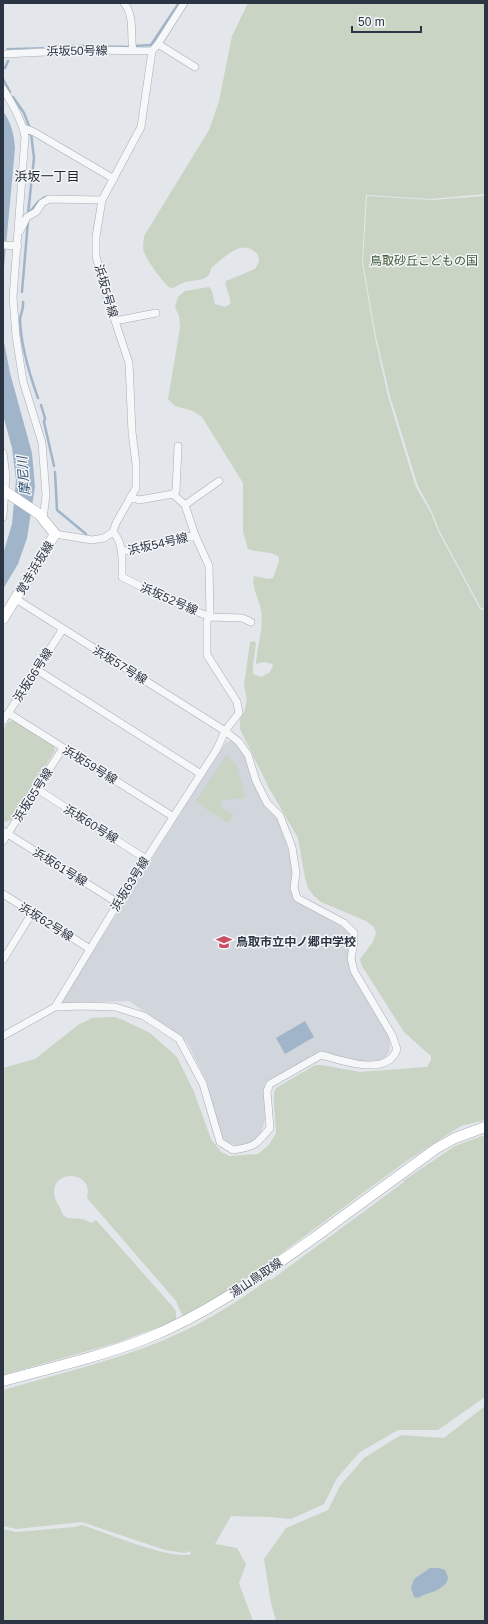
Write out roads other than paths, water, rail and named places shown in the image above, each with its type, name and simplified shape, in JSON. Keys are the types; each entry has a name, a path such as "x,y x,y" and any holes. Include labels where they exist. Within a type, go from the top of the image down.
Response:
{"main road":[{"name":"覚寺浜坂線","path":"3,619 55,534 41,516 6,492"},
{"name":"湯山鳥取線","path":"3,1381 123,1347 155,1335 199,1313 232,1294 296,1251 437,1148 455,1138 485,1128"}],"street":[{"path":"124,3 128,8 130,15 133,51"},
{"path":"152,51 184,3"},
{"path":"158,44 195,67"},
{"name":"浜坂50号線","path":"3,54 90,50 152,51"},
{"name":"浜坂5号線","path":"113,532 116,523 136,488 136,464 132,432 129,363 105,291 96,256 96,237 102,200 141,127 152,51"},
{"path":"3,89 11,101 24,128 25,153 13,297 16,336 23,381 42,443 46,495 41,516"},
{"path":"24,128 52,142 114,179"},
{"path":"18,235 27,217 36,212 49,198 102,200"},
{"path":"6,245 18,246"},
{"path":"115,321 156,313"},
{"path":"130,497 139,500 173,494 176,490 178,446"},
{"path":"3,453 6,476 3,517"},
{"path":"185,505 219,482"},
{"name":"浜坂52号線","path":"113,532 118,537 121,552 122,577 162,597 210,617 209,566 195,535 185,505 173,494"},
{"path":"55,534 92,540 104,538 113,532"},
{"name":"浜坂54号線","path":"121,552 195,535"},
{"name":"浜坂57号線","path":"16,599 225,731 239,742 248,755 256,781 267,803 280,816 292,847 296,873 294,888 297,898 344,923 354,933 351,958 354,971 392,1035 397,1049 395,1056 385,1062 366,1066 320,1056 270,1084 267,1091 270,1128 259,1141 250,1148 233,1150 220,1142 203,1084 179,1039 144,1016 115,1007 55,1007"},
{"path":"210,617 242,618 251,622"},
{"name":"浜坂63号線","path":"3,1036 55,1007 172,816 217,749 225,731 239,713 237,702 207,655 207,622 210,617"},
{"name":"浜坂66号線","path":"3,721 63,629"},
{"path":"37,670 201,774"},
{"name":"浜坂59号線","path":"8,713 172,816"},
{"name":"浜坂65号線","path":"3,841 5,833 37,789 63,748"},
{"name":"浜坂60号線","path":"37,789 146,858"},
{"name":"浜坂61号線","path":"5,833 118,902"},
{"name":"浜坂62号線","path":"3,894 90,949"},
{"path":"3,960 32,913"}],"water":[{"path":"44,47 7,50 6,48"},
{"path":"3,111 12,128 15,148 3,278"},
{"name":"摩尼川","path":"3,337 10,373 32,453 35,487 27,538 18,564 3,589 3,554 12,524 16,480 12,448 3,415"},
{"path":"305,1021 314,1037 285,1054 276,1038"},
{"path":"430,1568 445,1570 448,1577 447,1582 440,1589 418,1598 414,1597 411,1588 414,1579"}],"waterway":[{"path":"135,46 151,45 179,3"},
{"path":"52,46 74,46"},
{"path":"79,46 130,47"},
{"path":"5,68 8,61"},
{"path":"3,79 10,92"},
{"path":"13,97 24,113 29,126"},
{"path":"28,214 34,158 31,133"},
{"path":"29,213 38,202 45,197"},
{"path":"22,292 28,221"},
{"path":"23,302 20,320 22,340 38,398"},
{"path":"41,405 45,418 44,422 54,466"},
{"path":"55,472 57,510 86,534"}],"place":[{"name":"鳥取市立中ノ郷中学校","path":"224,942"}],"district":[{"name":"浜坂一丁目","path":"47,176"}],"park label":[{"name":"鳥取砂丘こどもの国","path":"424,261"}]}
